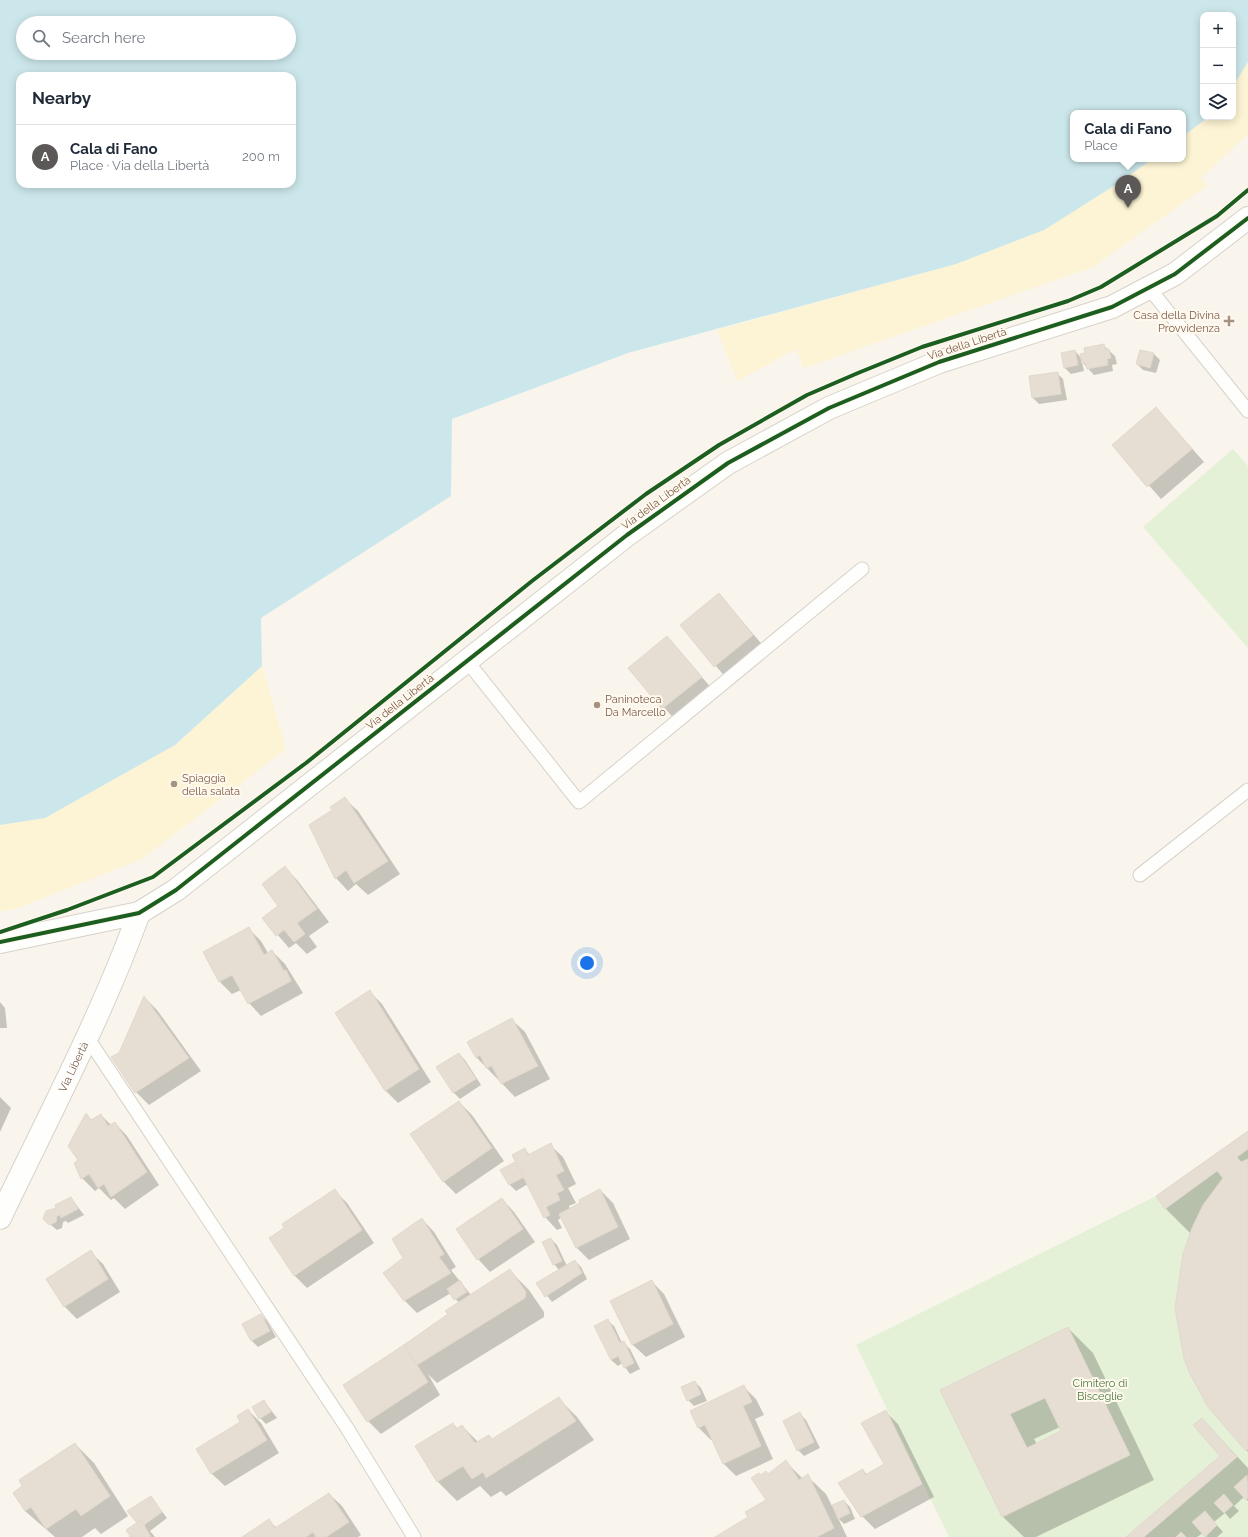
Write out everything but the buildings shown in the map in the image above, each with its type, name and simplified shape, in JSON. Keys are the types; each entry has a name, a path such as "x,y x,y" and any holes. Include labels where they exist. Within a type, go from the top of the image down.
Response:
{"street":[{"name":"Via della Libertà","path":"139,913 176,890 627,535 728,463 829,408 939,362 1112,307 1175,274 1248,218"},
{"path":"0,942 139,913"},
{"name":"Via Libertà","path":"0,1218 122,961 139,913"}],"lane":[{"path":"1149,288 1248,411"},
{"path":"467,661 579,802 862,569"},
{"path":"1140,875 1248,790"},
{"path":"87,1037 347,1428 414,1537"}],"green space":[{"path":"1233,449 1248,466 1248,648 1143,527"},
{"name":"Cimitero di Bisceglie","path":"1248,1131 1248,1537 949,1537 856,1345 1156,1196"}],"sand":[{"path":"1248,62 1248,134 1201,178 1207,186 1093,267 804,368 796,349 737,381 717,330 956,264 1044,230 1120,182 1148,162 1186,162 1186,134 1205,120 1236,120 1236,81"},
{"name":"Spiaggia della salata","path":"262,666 286,749 142,859 13,910 0,911 0,825 45,818 175,745"}],"water":[{"path":"0,0 1248,0 1248,62 1236,81 1236,12 1200,12 1200,120 1205,120 1186,134 1186,110 1070,110 1070,162 1148,162 1120,182 1044,230 956,264 628,353 452,419 451,496 261,618 262,666 175,745 45,818 0,825"}],"cycle path":[{"path":"0,932 67,910 153,877 306,763 532,581 646,494 719,445 807,395 858,373 922,347 1068,301 1101,287 1217,216 1248,190"},
{"path":"0,942 139,913 176,890 627,535 728,463 829,408 939,362 1112,307 1175,274 1248,218"}],"place":[{"name":"Cala di Fano","path":"1128,208"},
{"name":"Casa della Divina Provvidenza","path":"1229,321"},
{"name":"Paninoteca Da Marcello","path":"597,705"},
{"name":"Spiaggia della salata","path":"174,784"}]}
